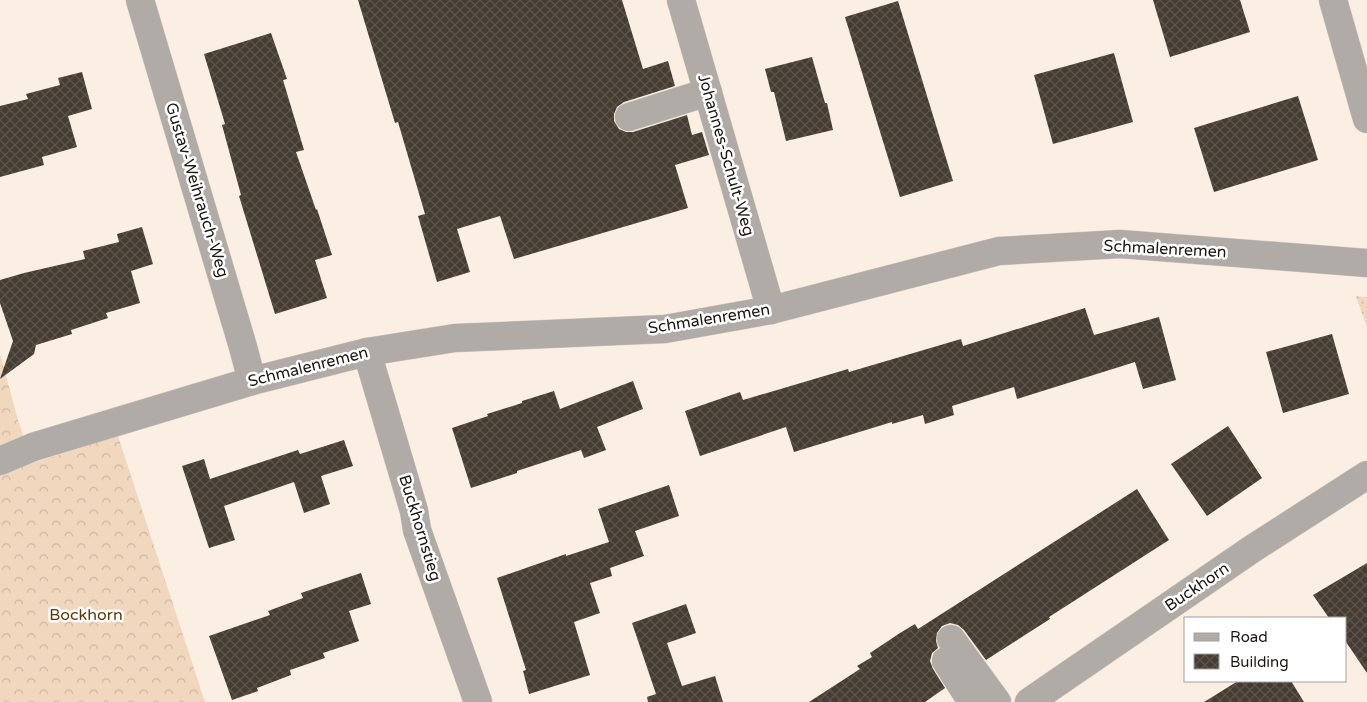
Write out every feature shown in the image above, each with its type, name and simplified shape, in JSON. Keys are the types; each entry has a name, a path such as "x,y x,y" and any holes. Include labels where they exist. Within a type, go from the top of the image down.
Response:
{"street":[{"name":"Gustav-Weihrauch-Weg","path":"140,0 238,328 252,381"},
{"name":"Johannes-Schult-Weg","path":"681,0 771,310"},
{"path":"1333,0 1367,119"},
{"path":"629,117 708,92"},
{"name":"Schmalenremen","path":"0,461 34,447 252,381 367,352 455,338 665,329 771,310 1000,251 1120,244 1367,263"},
{"name":"Buckhornstieg","path":"367,352 414,511 417,530 478,702"},
{"name":"Buckhorn","path":"1029,702 1252,549 1367,475"},
{"path":"972,702 949,650 997,702"}],"green space":[{"path":"1356,296 1367,297 1367,328"},
{"name":"Bockhorn","path":"0,354 32,463 118,436 205,702 0,702"}],"building":[{"path":"358,0 622,0 643,69 668,61 675,86 624,102 617,107 614,121 619,129 633,132 687,115 692,135 702,132 709,155 675,165 688,208 514,259 500,216 457,229 470,272 437,282 418,216 425,214 398,122 395,123"},
{"path":"1153,0 1240,0 1250,32 1170,57"},
{"path":"898,1 953,181 900,197 845,17"},
{"path":"271,33 287,79 283,80 304,150 296,152 332,255 315,260 327,298 275,314 239,196 241,195 222,125 225,124 204,54"},
{"path":"1114,53 1133,122 1053,144 1034,75"},
{"path":"812,57 825,103 827,103 833,130 786,141 774,92 771,92 765,69"},
{"path":"82,72 92,109 68,116 77,147 42,157 44,165 0,177 0,106 28,99 26,94 60,85 58,78"},
{"path":"1298,96 1318,160 1214,192 1194,128"},
{"path":"142,227 153,264 131,271 140,303 106,313 108,318 71,330 72,334 36,345 34,354 0,379 13,341 0,303 0,280 85,259 83,251 119,242 117,234"},
{"path":"1085,308 1094,335 1159,317 1176,380 1143,389 1135,362 1017,399 1014,387 952,406 954,415 925,424 923,415 892,424 892,422 794,452 786,427 700,456 685,411 740,392 743,400 848,369 849,372 961,339 963,346"},
{"path":"1332,334 1349,394 1283,413 1266,352"},
{"path":"633,381 643,409 597,427 606,450 584,458 581,450 471,488 452,428 522,403 522,401 554,391 560,409"},
{"path":"1228,426 1262,478 1207,516 1171,464"},
{"path":"344,440 353,466 321,476 330,504 304,513 294,482 224,506 235,540 209,548 182,466 204,459 210,479 298,450 300,454"},
{"path":"669,485 679,516 635,531 644,556 610,568 612,576 590,583 600,613 574,622 590,675 529,694 523,671 526,670 497,578 566,554 566,556 609,542 598,509"},
{"path":"1137,489 1169,540 986,660 964,630 958,625 950,623 942,626 937,633 936,641 938,648 932,653 930,661 945,688 925,702 809,702 860,669 857,666 872,657 870,653 900,633 915,624 918,629"},
{"path":"1367,563 1367,673 1347,643 1347,617 1328,617 1313,595"},
{"path":"361,573 371,604 349,611 359,641 323,653 325,658 290,670 291,675 257,688 258,691 232,700 209,636 270,615 268,611 303,598 301,593"},
{"path":"686,604 696,633 667,643 682,686 715,676 723,702 648,702 647,697 656,694 632,623"},
{"path":"1236,682 1292,682 1304,702 1204,702"}]}
